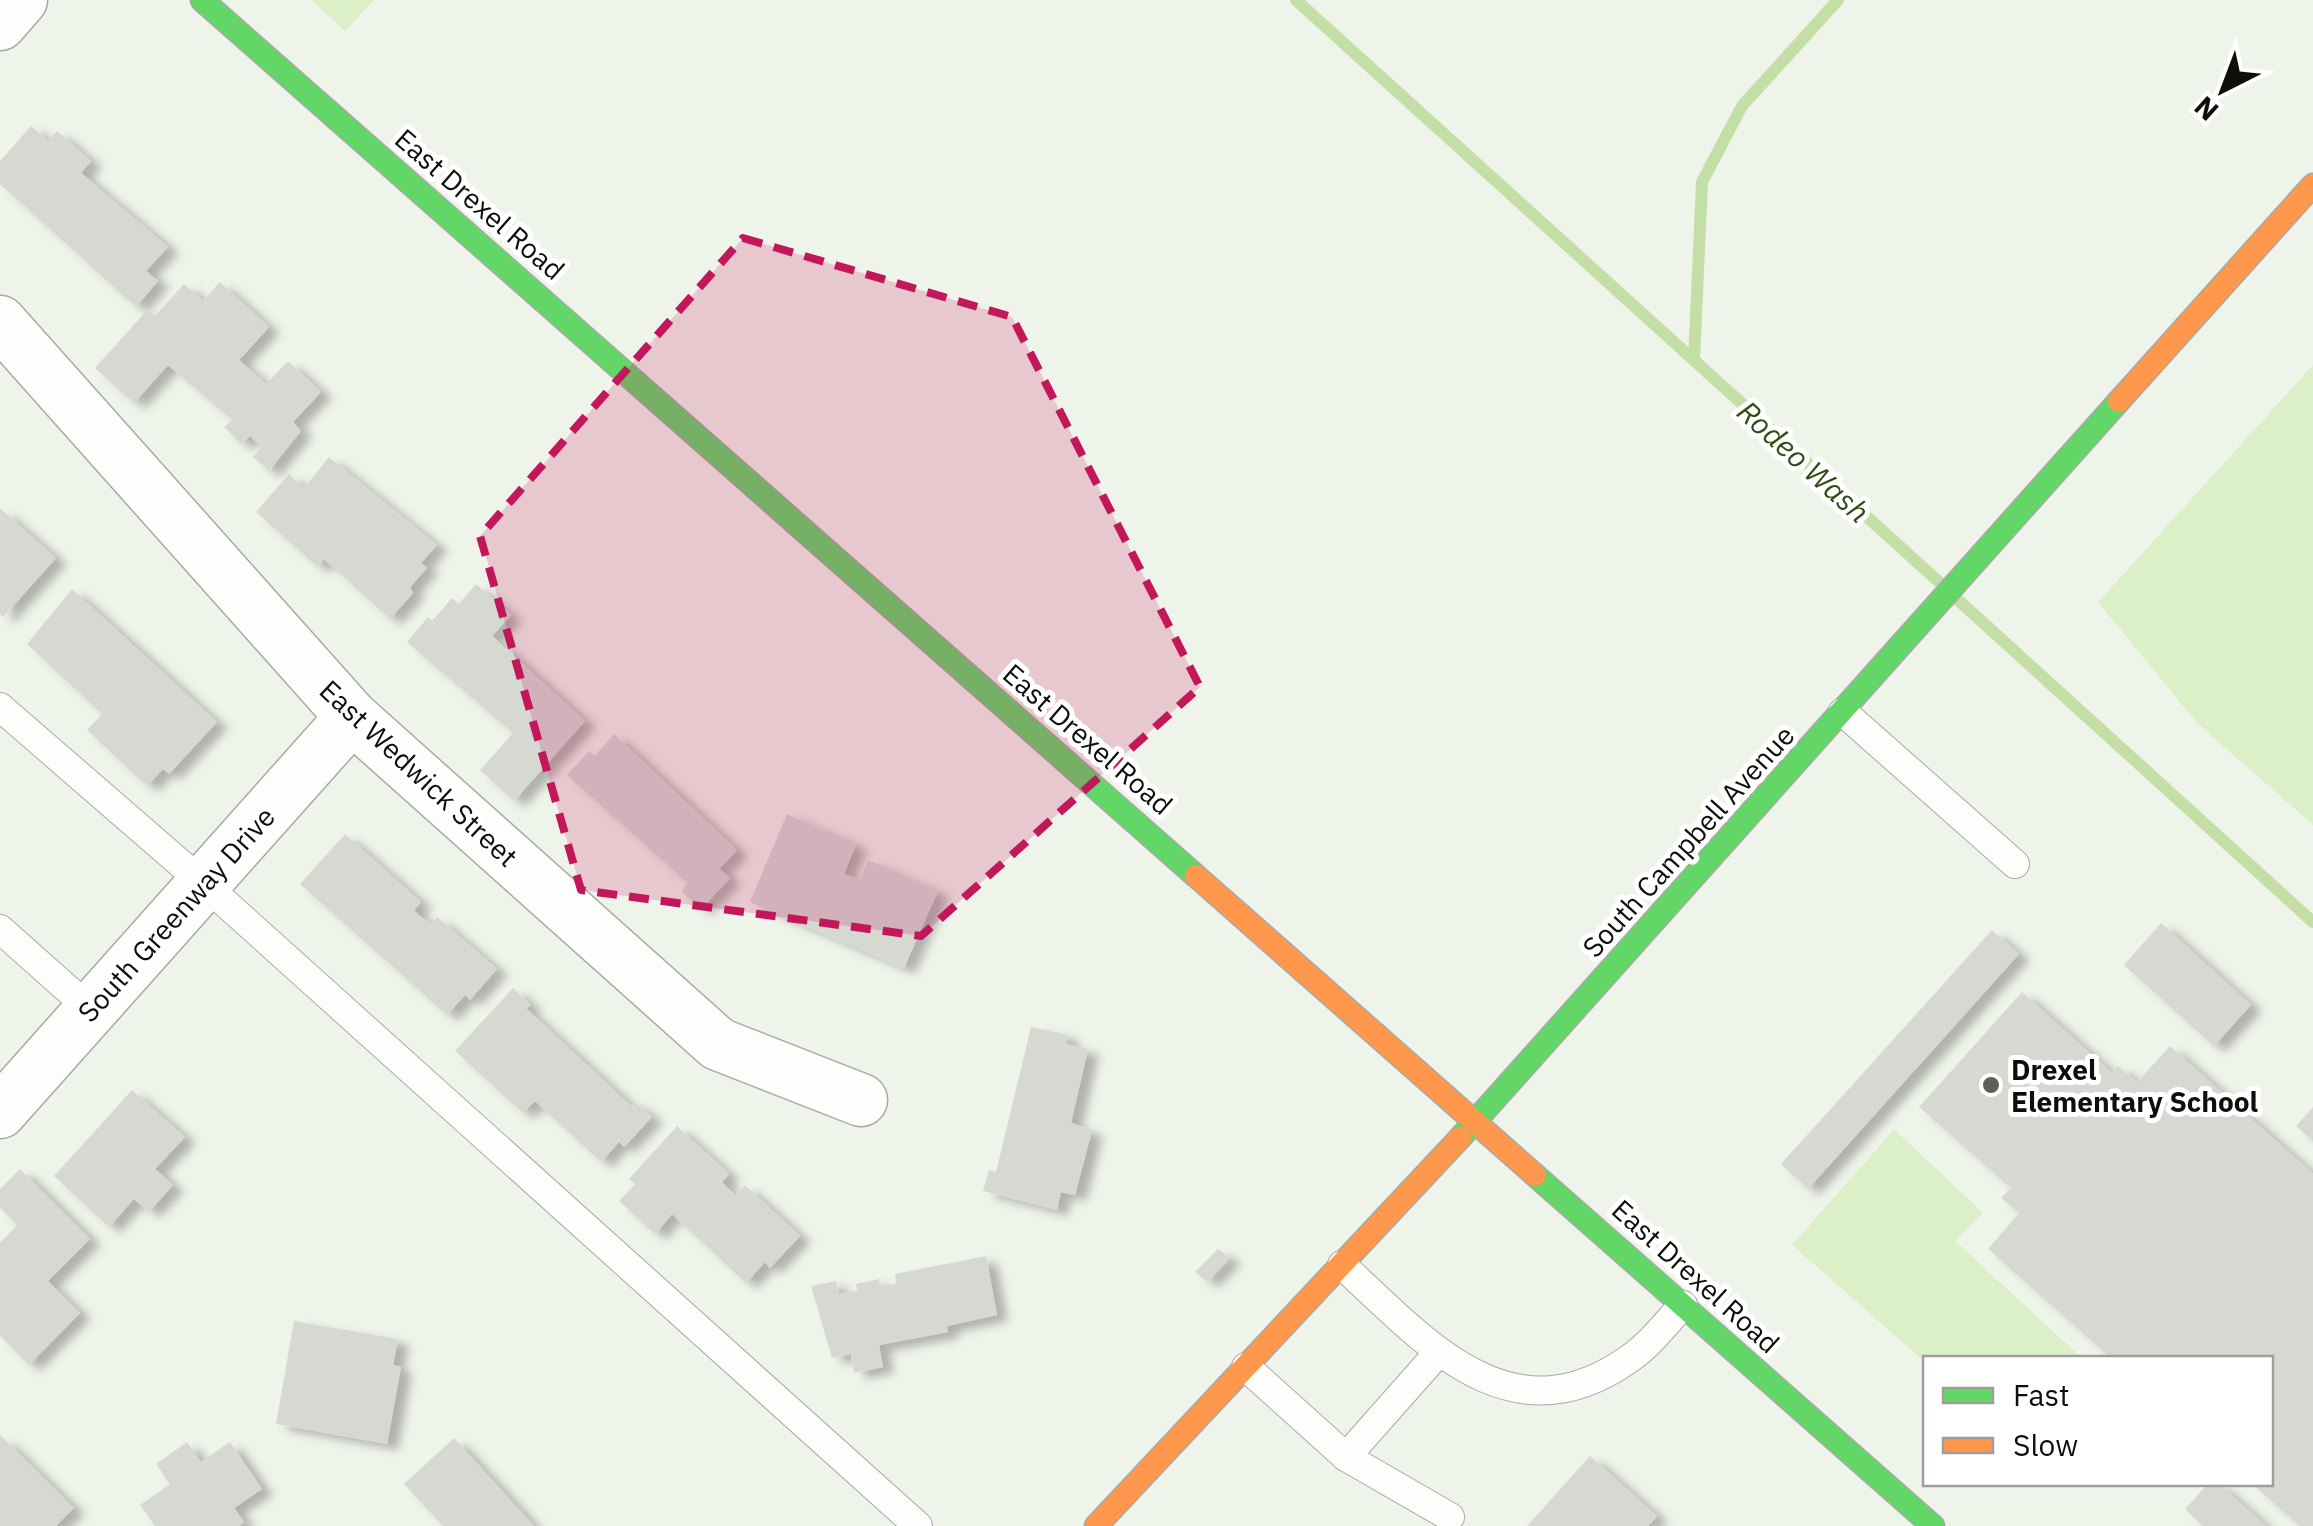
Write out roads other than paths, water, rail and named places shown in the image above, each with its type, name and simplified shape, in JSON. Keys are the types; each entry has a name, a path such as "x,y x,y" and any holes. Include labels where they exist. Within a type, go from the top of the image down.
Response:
{"street":[{"path":"0,24 21,0"},
{"name":"East Drexel Road","path":"202,0 1932,1526"},
{"name":"South Campbell Avenue","path":"1096,1526 1476,1122 2313,185"},
{"name":"East Wedwick Street","path":"0,322 352,717 718,1044 861,1100"},
{"name":"South Greenway Drive","path":"0,1112 352,717"}],"lane":[{"path":"0,707 204,883 918,1526"},
{"path":"1843,712 2016,864"},
{"path":"0,929 91,1010"},
{"path":"1342,1265 1438,1354 1493,1384 1546,1391 1615,1369 1634,1356 1684,1305"},
{"path":"1346,1457 1438,1354"},
{"path":"1246,1367 1346,1457 1450,1517"}],"waterway":[{"name":"Rodeo Wash","path":"1296,0 1939,582"},
{"path":"1694,361 1702,182 1742,106 1838,0"},
{"name":"Rodeo Wash","path":"1957,599 2313,922"}],"place":[{"name":"Drexel Elementary School","path":"1991,1085"}]}
